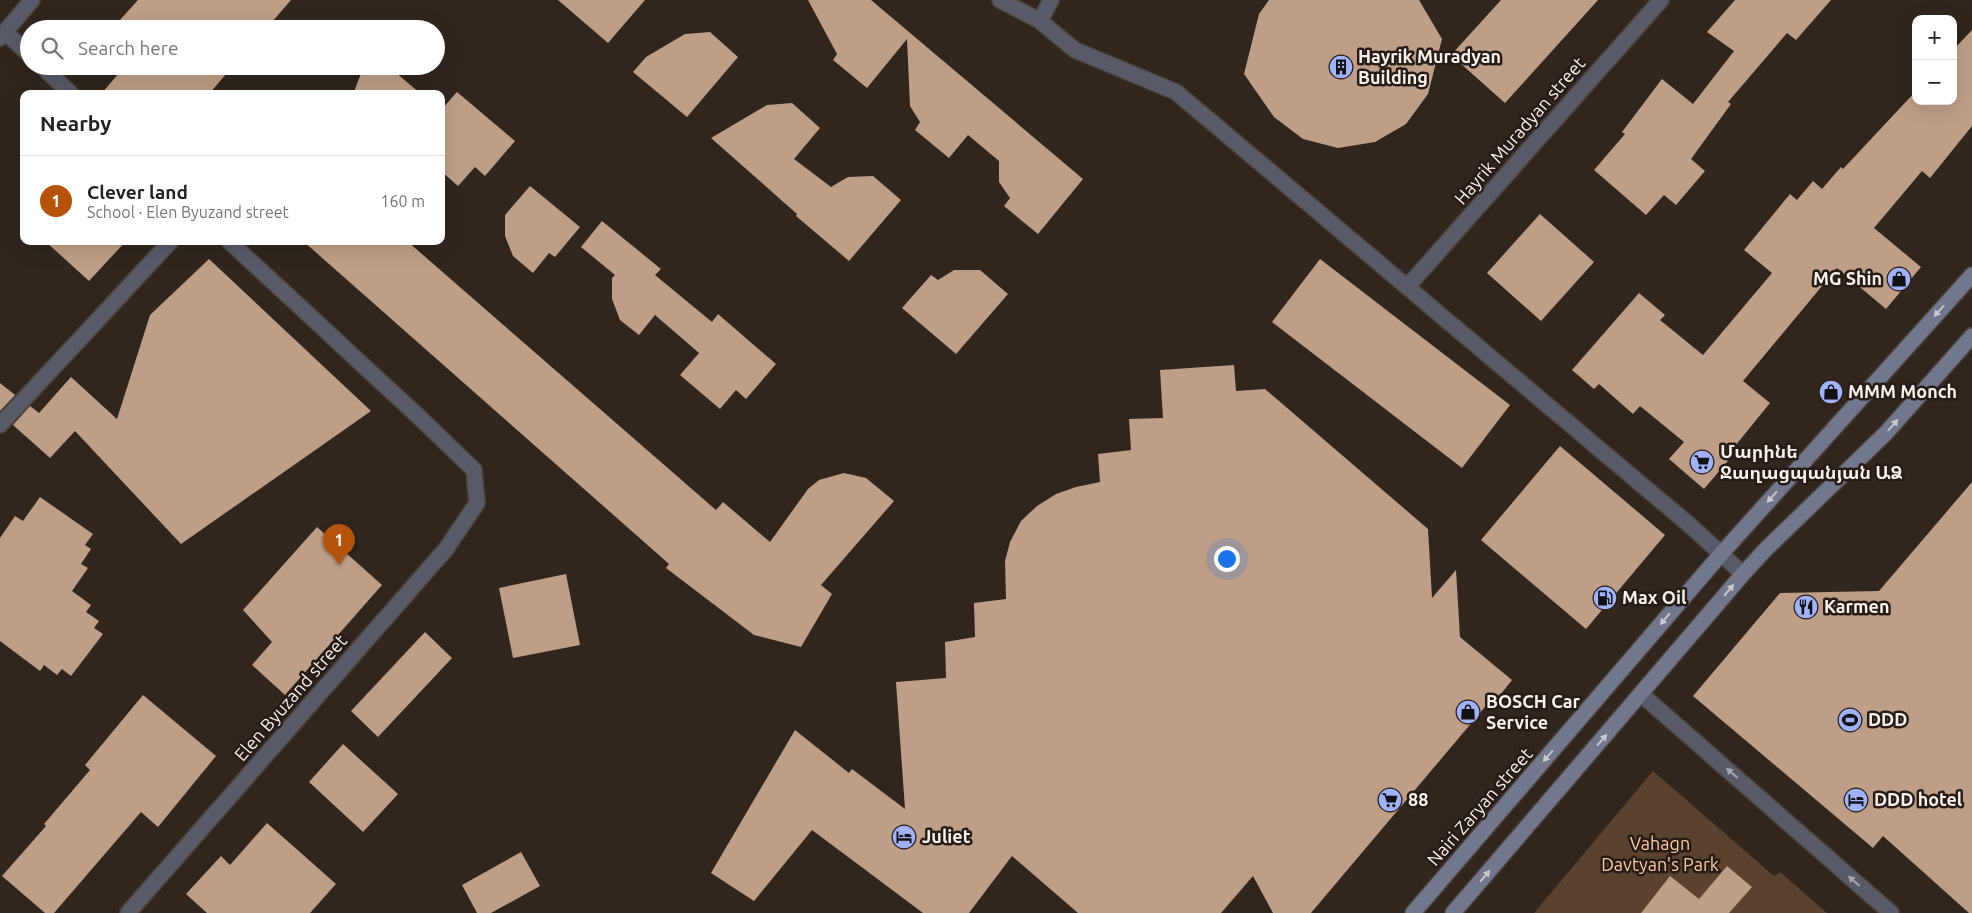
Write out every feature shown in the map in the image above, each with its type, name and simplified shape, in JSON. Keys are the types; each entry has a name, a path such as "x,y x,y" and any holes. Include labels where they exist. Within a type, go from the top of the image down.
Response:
{"main road":[{"name":"Nairi Zaryan street","path":"1413,913 1721,554 1972,275"},
{"path":"1453,913 1743,574 1766,549 1886,433 1972,336"}],"street":[{"path":"20,47 3,35 32,0"},
{"path":"1000,0 1040,21 1075,50 1176,92 1693,528 1743,574"},
{"path":"1040,21 1051,0"},
{"name":"Hayrik Muradyan street","path":"1408,286 1661,0"},
{"path":"51,75 67,90"},
{"path":"0,426 167,245"},
{"name":"Elen Byuzand street","path":"128,913 446,549 477,503 474,470 232,245"},
{"path":"1641,694 1891,913"}],"green space":[{"name":"Vahagn Davtyan's Park","path":"1653,771 1774,876 1780,872 1827,913 1534,913"}],"building":[{"path":"138,0 291,0 274,20 120,20"},
{"path":"558,0 645,0 608,43"},
{"path":"808,0 871,0 1083,179 1038,234 1004,206 1010,198 999,182 999,161 968,135 949,158 915,130 920,122 910,106 907,39 867,88 833,60 837,54"},
{"name":"Hayrik Muradyan Building","path":"1269,0 1419,0 1442,39 1428,94 1406,124 1375,142 1338,148 1303,139 1274,117 1244,74 1259,14"},
{"path":"1501,0 1598,0 1505,103 1451,55"},
{"path":"1735,0 1831,0 1796,40 1787,33 1728,102 1731,104 1691,159 1705,171 1676,205 1664,195 1646,215 1594,170 1625,134 1622,132 1662,79 1693,104 1734,51 1707,32"},
{"path":"1972,30 1972,126 1930,178 1922,171 1874,228 1921,267 1886,309 1837,268 1743,381 1770,403 1735,446 1738,449 1704,489 1669,459 1684,442 1640,406 1633,414 1599,384 1594,389 1572,370 1639,293 1665,315 1660,320 1703,355 1772,273 1744,250 1790,194 1797,200 1813,181 1822,189 1841,167 1843,169 1912,95 1912,105 1957,105 1957,46"},
{"path":"710,32 738,57 687,117 633,72 646,57 685,34"},
{"path":"117,75 225,75 212,90 104,90"},
{"path":"360,75 399,75 416,90 355,90"},
{"path":"457,92 515,141 485,176 475,167 458,186 445,175 445,106"},
{"path":"792,103 820,128 794,159 831,187 848,177 873,176 901,200 849,261 796,216 797,214 711,138 767,105"},
{"path":"530,186 580,227 555,257 549,253 533,273 513,256 505,236 505,215"},
{"path":"1540,214 1594,262 1541,321 1487,273"},
{"path":"602,221 661,269 655,275 712,322 718,314 776,364 746,399 736,390 720,409 680,375 699,353 655,315 639,335 620,320 612,299 612,278 615,275 581,247"},
{"path":"49,245 122,245 89,281"},
{"path":"308,245 412,245 716,510 723,502 770,542 808,489 819,480 844,473 866,478 894,501 821,585 832,594 801,647 754,635 666,568 669,564"},
{"path":"209,259 371,411 181,544 75,431 50,458 13,425 30,406 39,413 71,377 117,419 150,315"},
{"path":"1320,259 1510,405 1462,468 1272,322"},
{"path":"954,270 980,270 1008,294 956,354 902,308 931,275 938,280"},
{"path":"1234,365 1236,391 1265,389 1428,529 1432,598 1456,570 1460,637 1512,680 1493,704 1490,701 1311,913 1273,913 1253,876 1221,913 1078,913 1012,856 969,913 923,913 812,830 754,901 711,873 795,730 849,773 852,769 905,809 896,682 946,678 945,642 975,637 974,603 1006,599 1005,561 1010,542 1021,521 1037,506 1056,494 1100,482 1098,454 1131,450 1129,419 1163,418 1160,370"},
{"path":"0,383 15,395 0,411"},
{"path":"1560,446 1665,535 1586,629 1481,540"},
{"path":"1972,482 1972,913 1969,913 1883,836 1873,848 1693,696 1780,593 1879,591"},
{"path":"40,497 93,534 85,545 91,549 81,564 88,568 72,591 91,605 86,612 99,621 94,628 103,634 71,676 62,669 57,675 44,665 40,671 0,641 0,538 15,516 23,521"},
{"path":"317,527 382,585 285,695 252,665 272,642 243,610"},
{"path":"566,574 580,645 513,658 499,588"},
{"path":"425,632 452,658 378,737 351,711"},
{"path":"143,695 216,756 158,827 141,812 54,913 45,913 2,876 46,826 44,824 90,770 85,765"},
{"path":"343,744 398,794 363,832 309,782"},
{"path":"267,823 336,884 310,913 207,913 186,894 221,856 230,865"},
{"path":"521,852 540,886 491,913 477,913 462,885"},
{"path":"1727,866 1752,887 1729,913 1641,913 1670,876 1699,899"}],"place":[{"name":"Hayrik Muradyan Building","path":"1341,67"},
{"name":"MG Shin","path":"1899,279"},
{"name":"MMM Monch","path":"1831,392"},
{"name":"Մարինե Ջաղացպանյան ԱՁ","path":"1702,462"},
{"name":"Clever land","path":"339,565"},
{"name":"Max Oil","path":"1605,598"},
{"name":"Karmen","path":"1806,607"},
{"name":"BOSCH Car Service","path":"1468,712"},
{"name":"DDD","path":"1850,720"},
{"name":"88","path":"1390,800"},
{"name":"DDD hotel","path":"1856,800"},
{"name":"Juliet","path":"904,837"}]}
